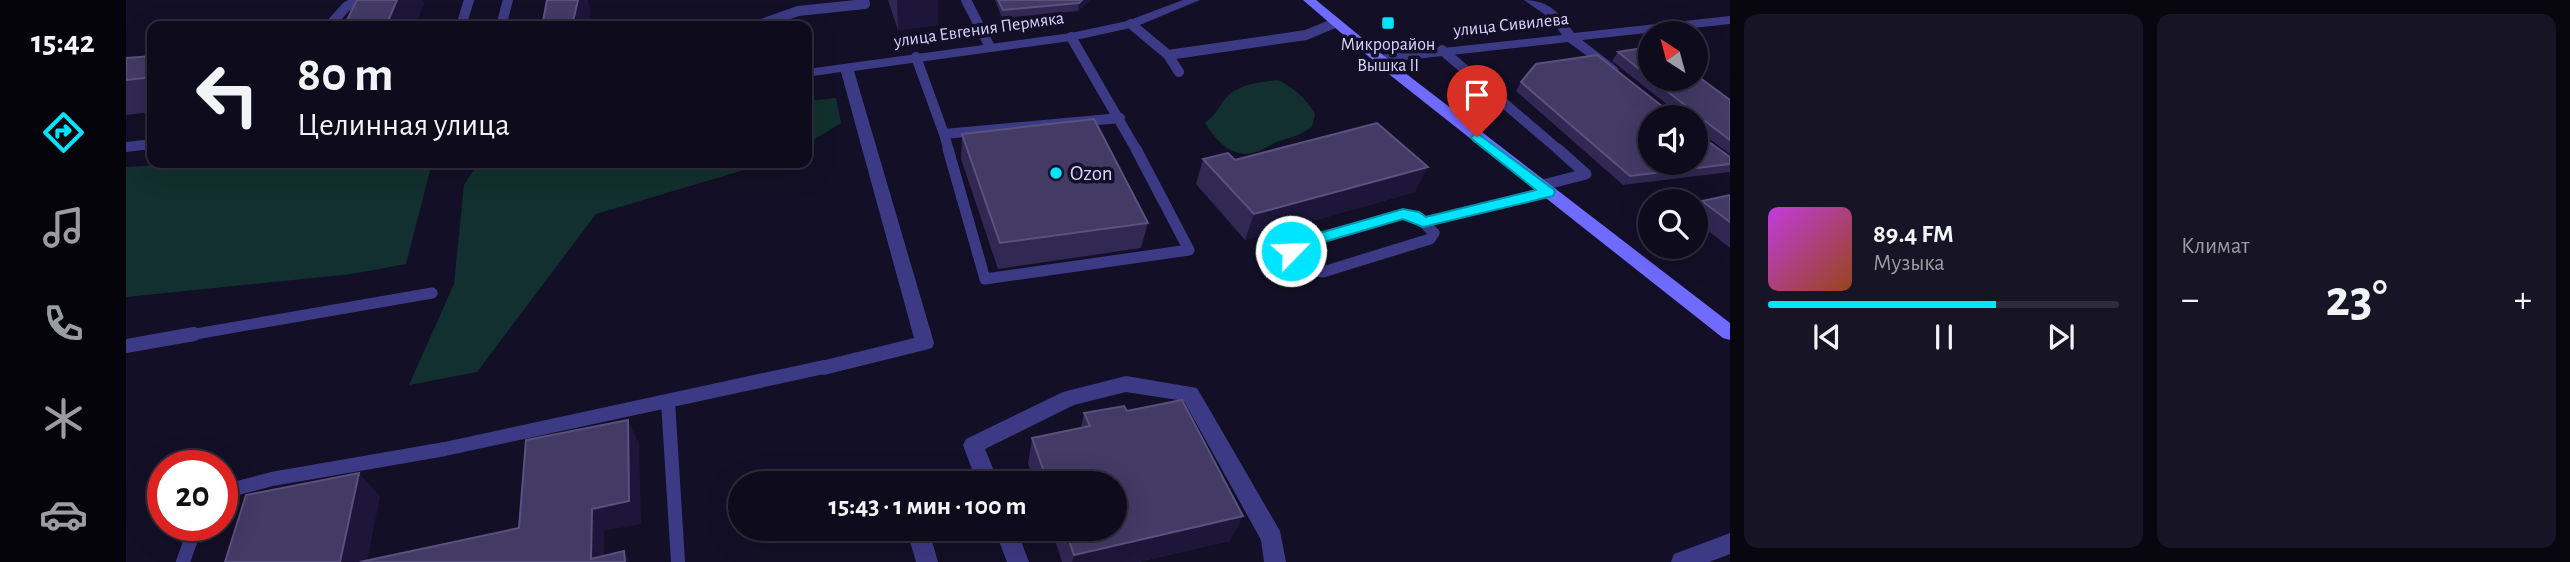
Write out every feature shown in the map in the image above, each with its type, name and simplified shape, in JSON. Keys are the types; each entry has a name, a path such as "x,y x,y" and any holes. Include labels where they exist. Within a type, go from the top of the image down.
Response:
{"main road":[{"path":"1308,0 1543,189 1730,332"}],"street":[{"name":"улица Евгения Пермяка","path":"812,72 1071,37 1131,24 1194,0"},
{"path":"1530,0 1556,16 1570,37 1620,77"},
{"name":"улица Сивилева","path":"1379,59 1730,20"},
{"path":"824,367 925,343 847,68"},
{"path":"126,147 147,145"},
{"path":"983,471 973,445 1070,398 1126,384 1190,394 1272,538 1275,562"},
{"path":"921,541 927,562"},
{"path":"1010,541 1018,562"},
{"path":"1682,562 1730,543"}],"lane":[{"path":"334,21 352,2 358,0"},
{"path":"463,21 470,0"},
{"path":"502,21 508,0"},
{"path":"770,21 798,11 865,4 864,0"},
{"path":"966,0 990,47"},
{"path":"1168,55 1306,35 1335,23"},
{"path":"1131,24 1168,55 1179,72"},
{"path":"916,57 944,134 985,279 1189,250 1121,118 1071,37"},
{"path":"1423,222 1543,189 1586,174 1443,50"},
{"path":"944,134 1121,118"},
{"path":"1403,214 1414,215 1423,222 1434,233 1430,239 1323,272 1310,270 1291,251 1298,244 1403,214"},
{"path":"126,346 432,293"},
{"path":"238,488 271,479 445,449 824,367"},
{"path":"668,401 678,562"},
{"path":"183,562 190,541"}],"green space":[{"path":"1278,80 1299,94 1311,108 1315,114 1312,127 1255,152 1237,153 1224,146 1205,123 1235,90"},
{"path":"836,98 841,123 812,141 812,100"},
{"path":"126,167 431,168 406,264 352,274 126,297"},
{"path":"475,168 750,168 596,214 477,372 409,385 454,284 464,185"}],"building":[{"path":"357,0 397,0 388,21 346,21"},
{"path":"547,0 578,0 573,21 543,21"},
{"path":"998,0 1082,0 1079,3 1003,10"},
{"path":"1638,49 1638,68 1618,52"},
{"path":"1597,55 1638,87 1638,91 1643,91 1661,105 1638,105 1638,175 1630,176 1521,82 1536,64"},
{"path":"147,56 147,78 126,80 126,58"},
{"path":"1708,84 1730,100 1730,140 1708,123 1708,105 1685,105 1667,91 1708,91"},
{"path":"1094,119 1148,223 1000,243 962,134"},
{"path":"1377,123 1428,167 1254,214 1203,159 1228,153 1235,160"},
{"path":"1708,141 1730,157 1730,164 1708,167"},
{"path":"1730,195 1730,222 1708,206 1708,200"},
{"path":"1182,400 1243,516 1074,555 1069,541 1127,541 1127,471 1044,471 1032,438 1090,426 1084,413 1124,406 1127,411"},
{"path":"628,420 629,501 592,509 591,559 624,551 625,562 360,562 519,528 526,440"},
{"path":"359,473 340,562 225,562 232,541 238,541 238,521 246,495"}],"place":[{"name":"Микрорайон Вышка II","path":"1388,23"},
{"name":"Ozon","path":"1056,173"}],"route":[{"path":"1291,251 1298,244 1403,214 1414,215 1423,222 1548,192 1477,137"}]}
